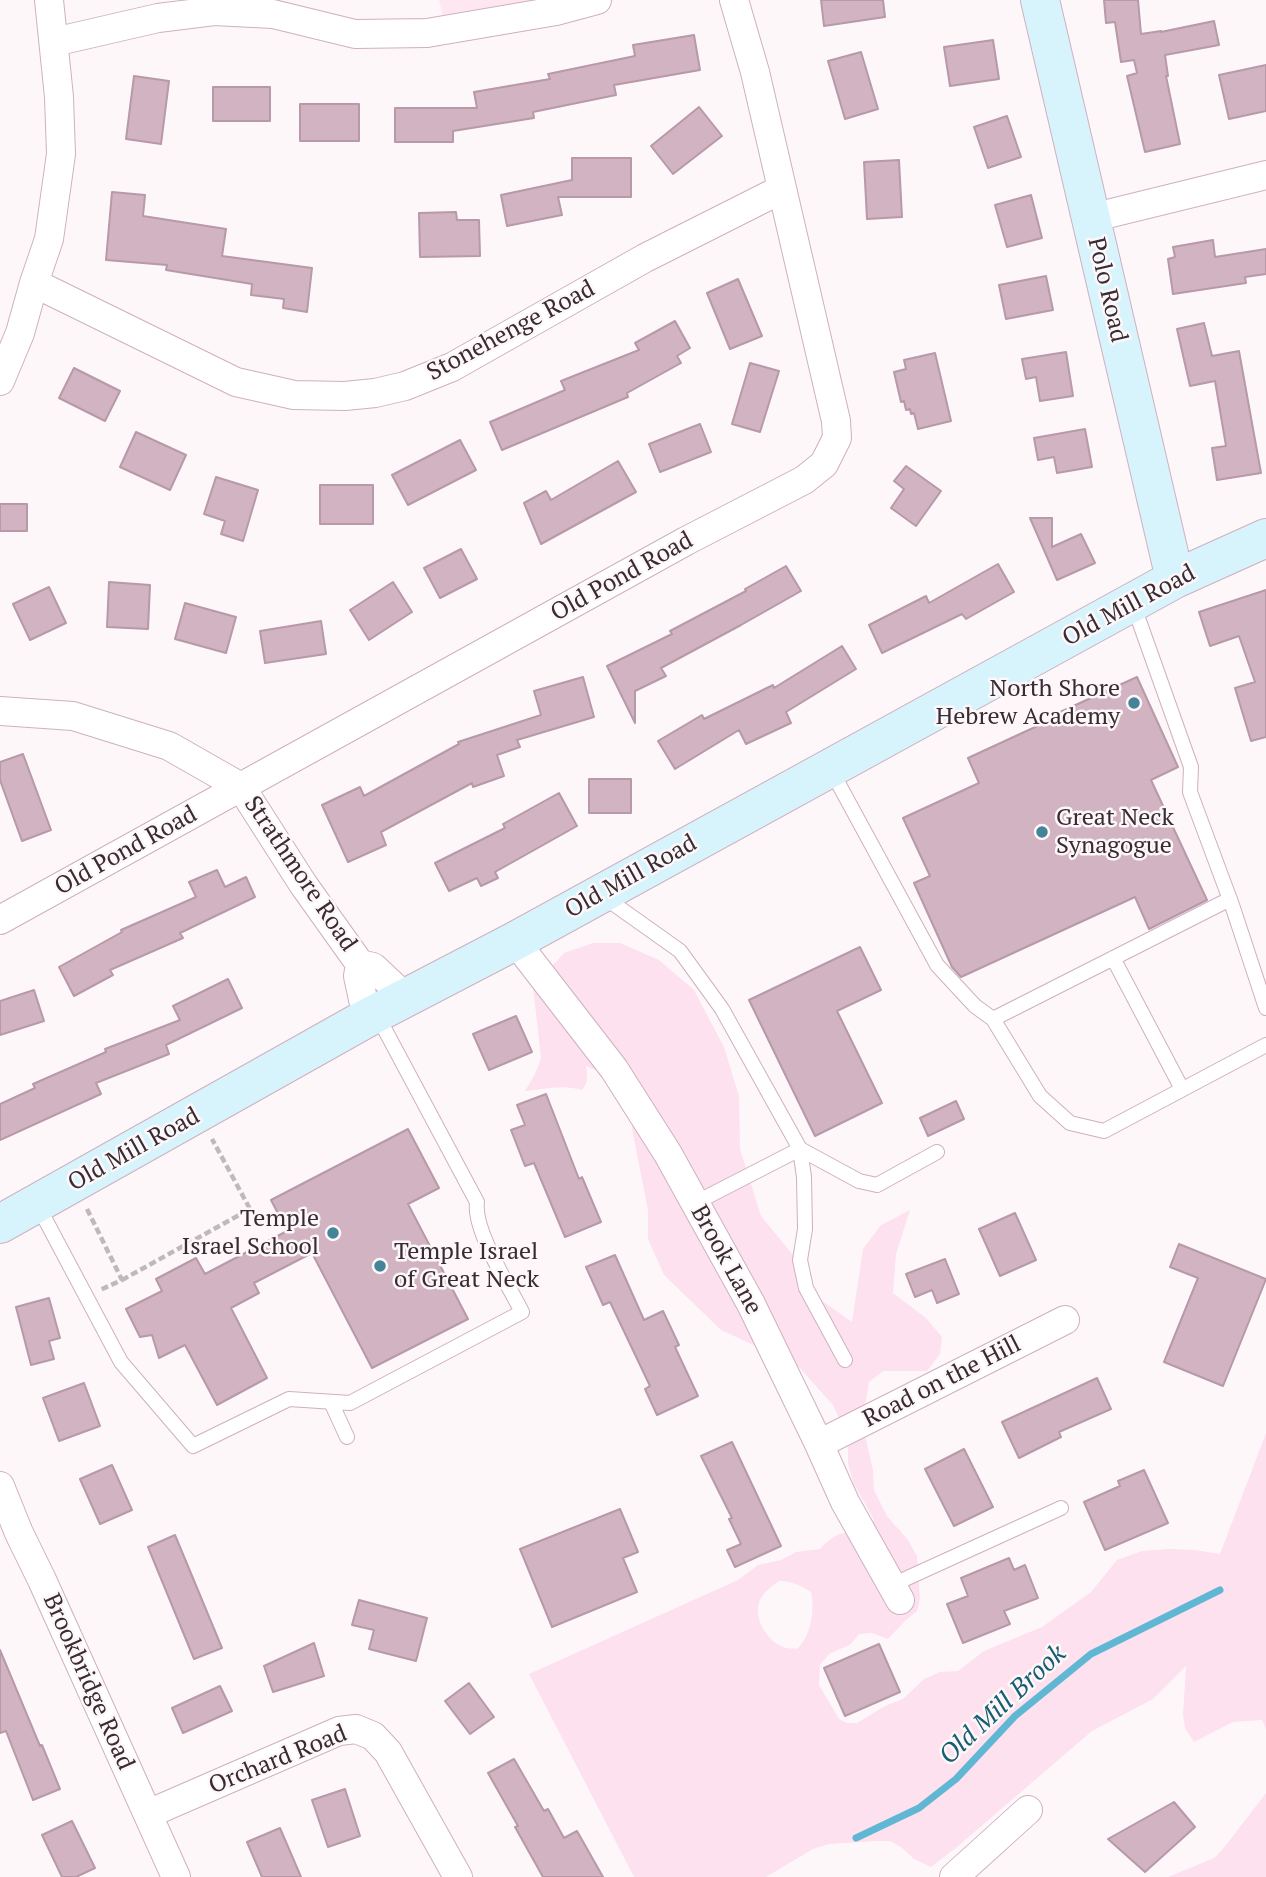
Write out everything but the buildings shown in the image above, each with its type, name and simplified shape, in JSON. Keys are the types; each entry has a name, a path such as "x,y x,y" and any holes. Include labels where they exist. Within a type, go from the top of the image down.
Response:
{"street":[{"path":"0,381 20,333 49,239 61,154 59,97 49,0"},
{"path":"54,42 158,18 214,11 273,14 355,34 427,33 556,11 597,0"},
{"name":"Old Pond Road","path":"0,920 686,541 804,480 824,464 837,438 836,421 755,72 734,0"},
{"name":"Polo Road","path":"1040,0 1175,579"},
{"path":"1091,218 1266,175"},
{"name":"Stonehenge Road","path":"34,283 236,382 294,395 345,396 375,393 405,386 452,367 645,258 782,189"},
{"name":"Old Mill Road","path":"0,1224 383,1010 515,941 1175,579 1266,538"},
{"name":"Strathmore Road","path":"0,711 73,716 169,746 242,787 303,884 360,964 373,967 383,1010"},
{"name":"Brook Lane","path":"515,941 614,1069 668,1154 751,1304 845,1502 896,1593"},
{"name":"Strathmore Road","path":"360,964 358,975 383,1010"},
{"name":"Road on the Hill","path":"819,1444 1065,1320"},
{"name":"Brookbridge Road","path":"0,1486 10,1538 42,1580 176,1877"},
{"name":"Orchard Road","path":"148,1814 339,1731 356,1729 373,1737 388,1752 458,1877"},
{"path":"954,1877 1028,1810"}],"lane":[{"path":"1133,603 1191,767 1190,792 1230,899 1266,1008"},
{"path":"830,769 937,965 975,1006 993,1019 1040,1096 1070,1123 1104,1131 1266,1045"},
{"path":"600,894 680,951 722,1009 800,1149 804,1177 805,1229 800,1260 806,1288 845,1360"},
{"path":"993,1019 1230,899"},
{"path":"1112,958 1182,1089"},
{"path":"37,1204 121,1362 193,1446 289,1399 349,1403 522,1312 485,1240 476,1212 477,1202 383,1010"},
{"path":"800,1149 859,1181 877,1185 937,1152"},
{"path":"695,1203 800,1149"},
{"path":"331,1402 347,1437"},
{"path":"896,1593 1061,1508"}],"path":[{"path":"97,1292 250,1209 198,1114"},
{"path":"87,1208 122,1280"}],"shaded area":[{"path":"439,0 597,0 446,30"},
{"path":"593,943 620,943 659,960 694,990 724,1047 739,1096 740,1149 761,1216 798,1261 815,1296 852,1322 863,1249 881,1225 910,1210 896,1254 893,1293 926,1318 942,1337 940,1354 927,1371 883,1371 869,1382 864,1431 873,1470 874,1490 887,1516 908,1540 917,1556 920,1599 917,1611 888,1639 872,1633 859,1634 851,1644 829,1654 820,1665 819,1685 839,1719 847,1723 857,1723 885,1706 903,1699 924,1679 940,1672 958,1671 984,1651 1042,1627 1091,1592 1117,1560 1142,1551 1169,1549 1220,1554 1266,1433 1266,1729 1262,1720 1233,1722 1194,1742 1185,1728 1183,1715 1186,1666 1153,1699 1092,1731 931,1867 914,1859 890,1841 877,1841 829,1844 813,1849 766,1877 634,1877 529,1674 738,1580 758,1565 781,1560 796,1552 820,1549 840,1534 852,1533 876,1542 873,1518 854,1484 848,1464 848,1438 833,1405 797,1365 721,1330 664,1275 648,1239 648,1210 632,1129 634,1106 641,1084 609,1076 586,1066 587,1082 582,1090 561,1087 525,1091 541,1058 533,987 564,953","holes":["779,1581 811,1592 811,1622 806,1637 797,1649 786,1648 773,1641 763,1629 758,1614 760,1600 764,1594"]},
{"path":"1266,1793 1266,1877 1168,1877 1214,1858"}],"waterway":[{"name":"Old Mill Brook","path":"856,1838 919,1808 956,1779 1015,1716 1091,1654 1220,1590"}],"place":[{"name":"North Shore Hebrew Academy","path":"1134,703"},
{"name":"Great Neck Synagogue","path":"1042,832"},
{"name":"Temple Israel School","path":"333,1233"},
{"name":"Temple Israel of Great Neck","path":"380,1266"}]}
